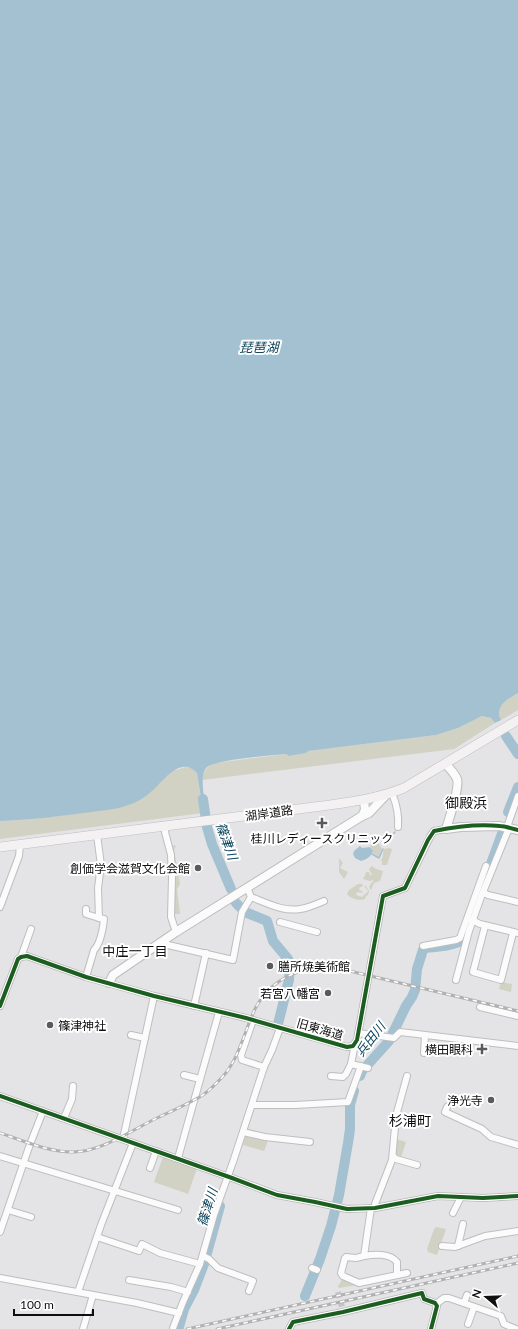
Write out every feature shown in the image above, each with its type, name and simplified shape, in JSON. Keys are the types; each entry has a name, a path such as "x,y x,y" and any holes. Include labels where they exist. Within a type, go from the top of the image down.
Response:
{"main road":[{"name":"湖岸道路","path":"0,847 364,800 389,794 404,788 446,764 518,720"}],"street":[{"path":"446,764 457,779 446,829"},
{"path":"109,983 113,976 176,932 369,813 389,794 398,810 398,827"},
{"path":"423,946 460,938 484,893 518,796"},
{"path":"362,816 365,810 364,800"},
{"path":"166,826 165,832 171,854 171,917 176,932"},
{"name":"旧東海道","path":"21,957 27,956 86,977 154,996 253,1020 346,1047 353,1046 357,1040 383,896 405,888 434,831 489,826 508,827 518,830"},
{"path":"97,835 101,865 98,888 99,918"},
{"path":"0,907 19,856 20,845"},
{"path":"456,980 470,919 486,866"},
{"path":"247,887 251,897 284,909 302,909 324,901"},
{"path":"484,893 518,902"},
{"path":"162,942 168,945 233,960 243,910 251,897"},
{"path":"86,909 86,914 104,919 103,929 97,947 94,950 86,977"},
{"path":"470,919 485,926 516,933 501,980 473,972 485,926"},
{"path":"280,922 317,932"},
{"path":"0,1006 3,991 18,959 21,957 31,929"},
{"path":"194,1006 206,953"},
{"path":"123,1139 154,996"},
{"path":"480,1007 518,1016"},
{"path":"178,1158 219,1012"},
{"path":"253,1020 241,1055 242,1060 264,1067"},
{"path":"173,1328 200,1264 205,1257 212,1231 214,1215 230,1177 264,1067 280,1028"},
{"path":"358,1033 391,1037 400,1032 518,1046"},
{"path":"131,1035 145,1038"},
{"path":"424,1053 425,1036"},
{"path":"331,1076 343,1077 346,1074 351,1064 354,1049 353,1046"},
{"path":"253,1105 295,1105 348,1102 364,1067 351,1064"},
{"path":"184,1075 200,1079"},
{"path":"364,1256 373,1208 393,1156 396,1116 407,1076"},
{"path":"64,1118 72,1099 73,1086"},
{"path":"0,1096 178,1158 277,1195 336,1207 347,1209 373,1208 438,1196 484,1198 518,1196"},
{"path":"447,1107 445,1112 482,1129 491,1137 518,1145"},
{"path":"0,1232 43,1111"},
{"path":"244,1132 310,1142"},
{"path":"78,1292 97,1237 133,1143"},
{"path":"150,1168 156,1151"},
{"path":"0,1156 178,1210"},
{"path":"393,1156 396,1159 417,1165"},
{"path":"453,1213 461,1197"},
{"path":"8,1210 31,1217"},
{"path":"458,1246 463,1224"},
{"path":"442,1246 458,1246 485,1236 518,1231"},
{"path":"97,1237 138,1251 142,1244 160,1253 200,1264"},
{"path":"397,1275 397,1262 394,1258 375,1254 356,1258 344,1258 341,1273 343,1276 359,1283 407,1273"},
{"path":"205,1257 218,1268 253,1281 250,1291"},
{"path":"0,1278 181,1311"},
{"path":"129,1280 171,1287 188,1292"},
{"path":"289,1329 293,1322 342,1309 422,1292 424,1299 436,1304"},
{"path":"83,1329 93,1294"},
{"path":"464,1303 467,1295"},
{"path":"436,1304 444,1298 449,1298 501,1316 504,1324 516,1329"},
{"path":"431,1329 437,1306 436,1304"},
{"path":"468,1324 474,1307"}],"shaded area":[{"path":"518,693 518,710 501,720 499,711 501,707 506,700"},
{"path":"482,716 491,718 495,723 454,749 202,780 206,769 216,763 286,754 289,756 306,753 308,751 436,735 458,728"},
{"path":"186,767 191,768 197,773 203,813 0,839 0,821 67,815 127,806 144,797 172,771"},
{"path":"374,841 378,842 382,849 379,857 373,853 370,846"},
{"path":"173,845 176,846 174,850 180,884 177,889 180,914 175,914 173,912 176,880"},
{"path":"384,849 392,849 387,865 382,865 382,861 380,860 382,859"},
{"path":"339,858 343,863 340,868 348,872 344,879 339,872"},
{"path":"372,866 383,871 380,881 374,883 371,890 370,886 374,880 370,881 363,878 366,872 369,872 370,875 372,875 369,869"},
{"path":"358,884 363,884 359,890 363,893 357,892 356,895 362,897 367,893 368,890 365,888 365,885 369,891 365,899 355,899 347,894 349,890"},
{"path":"501,982 512,984 511,992 499,989"},
{"path":"246,1134 269,1138 264,1151 243,1145"},
{"path":"396,1139 406,1142 401,1158 395,1153"},
{"path":"163,1157 197,1168 188,1194 154,1182"},
{"path":"436,1227 446,1229 437,1255 428,1252 427,1249"},
{"path":"343,1278 357,1285 339,1288 338,1286"}],"water":[{"name":"琵琶湖","path":"0,0 518,0 518,693 506,700 501,707 499,715 501,720 495,723 491,718 482,716 458,728 436,735 308,751 306,753 289,756 286,754 244,758 211,765 206,768 203,777 206,811 203,811 197,773 191,768 185,767 173,771 143,798 125,806 108,810 23,820 0,821"},
{"path":"360,846 362,848 370,847 373,851 368,858 361,861 355,858 353,854 354,851"}],"waterway":[{"name":"兵田川","path":"506,736 518,754"},
{"name":"兵田川","path":"508,812 518,787"},
{"name":"篠津川","path":"203,799 207,827 212,844 231,889"},
{"name":"兵田川","path":"481,891 503,831"},
{"path":"385,843 395,832"},
{"path":"372,854 379,858 383,849"},
{"name":"篠津川","path":"236,903 245,912 267,921 273,941 288,959 290,966 289,980 278,1024"},
{"name":"兵田川","path":"360,1076 362,1071 389,1041 412,997 415,990 417,969 423,950 425,948 445,946 460,941 463,939 470,921"},
{"name":"兵田川","path":"305,1296 320,1259 339,1195 350,1129 350,1105 354,1091"},
{"name":"篠津川","path":"179,1327 184,1309 194,1290 204,1264 220,1206"}],"tunnel":[{"path":"338,1292 342,1307"}],"railway":[{"path":"0,1133 36,1146 54,1150 64,1152 84,1151 116,1140 192,1101 212,1088 230,1067 235,1059 255,1009 270,989 279,981 290,975 313,968 337,968 518,1011"},
{"path":"187,1329 518,1256"},
{"path":"217,1329 518,1263"}],"cycle path":[{"path":"0,1006 18,959 27,956 86,977 154,996 246,1018 347,1047 353,1046 357,1040 383,896 405,888 428,840 434,831 484,825 502,826 518,830"},
{"path":"0,1096 277,1195 347,1209 375,1208 438,1196 483,1198 518,1196"},
{"path":"289,1329 293,1322 343,1312 422,1293 424,1299 435,1303 437,1306 431,1329"}],"place":[{"name":"桂川レディースクリニック","path":"322,823"},
{"name":"創価学会滋賀文化会館","path":"198,868"},
{"name":"膳所焼美術館","path":"270,966"},
{"name":"若宮八幡宮","path":"328,993"},
{"name":"篠津神社","path":"50,1025"},
{"name":"横田眼科","path":"482,1049"},
{"name":"浄光寺","path":"491,1100"}],"district":[{"name":"御殿浜","path":"466,802"},
{"name":"中庄一丁目","path":"135,951"},
{"name":"杉浦町","path":"410,1120"}]}
